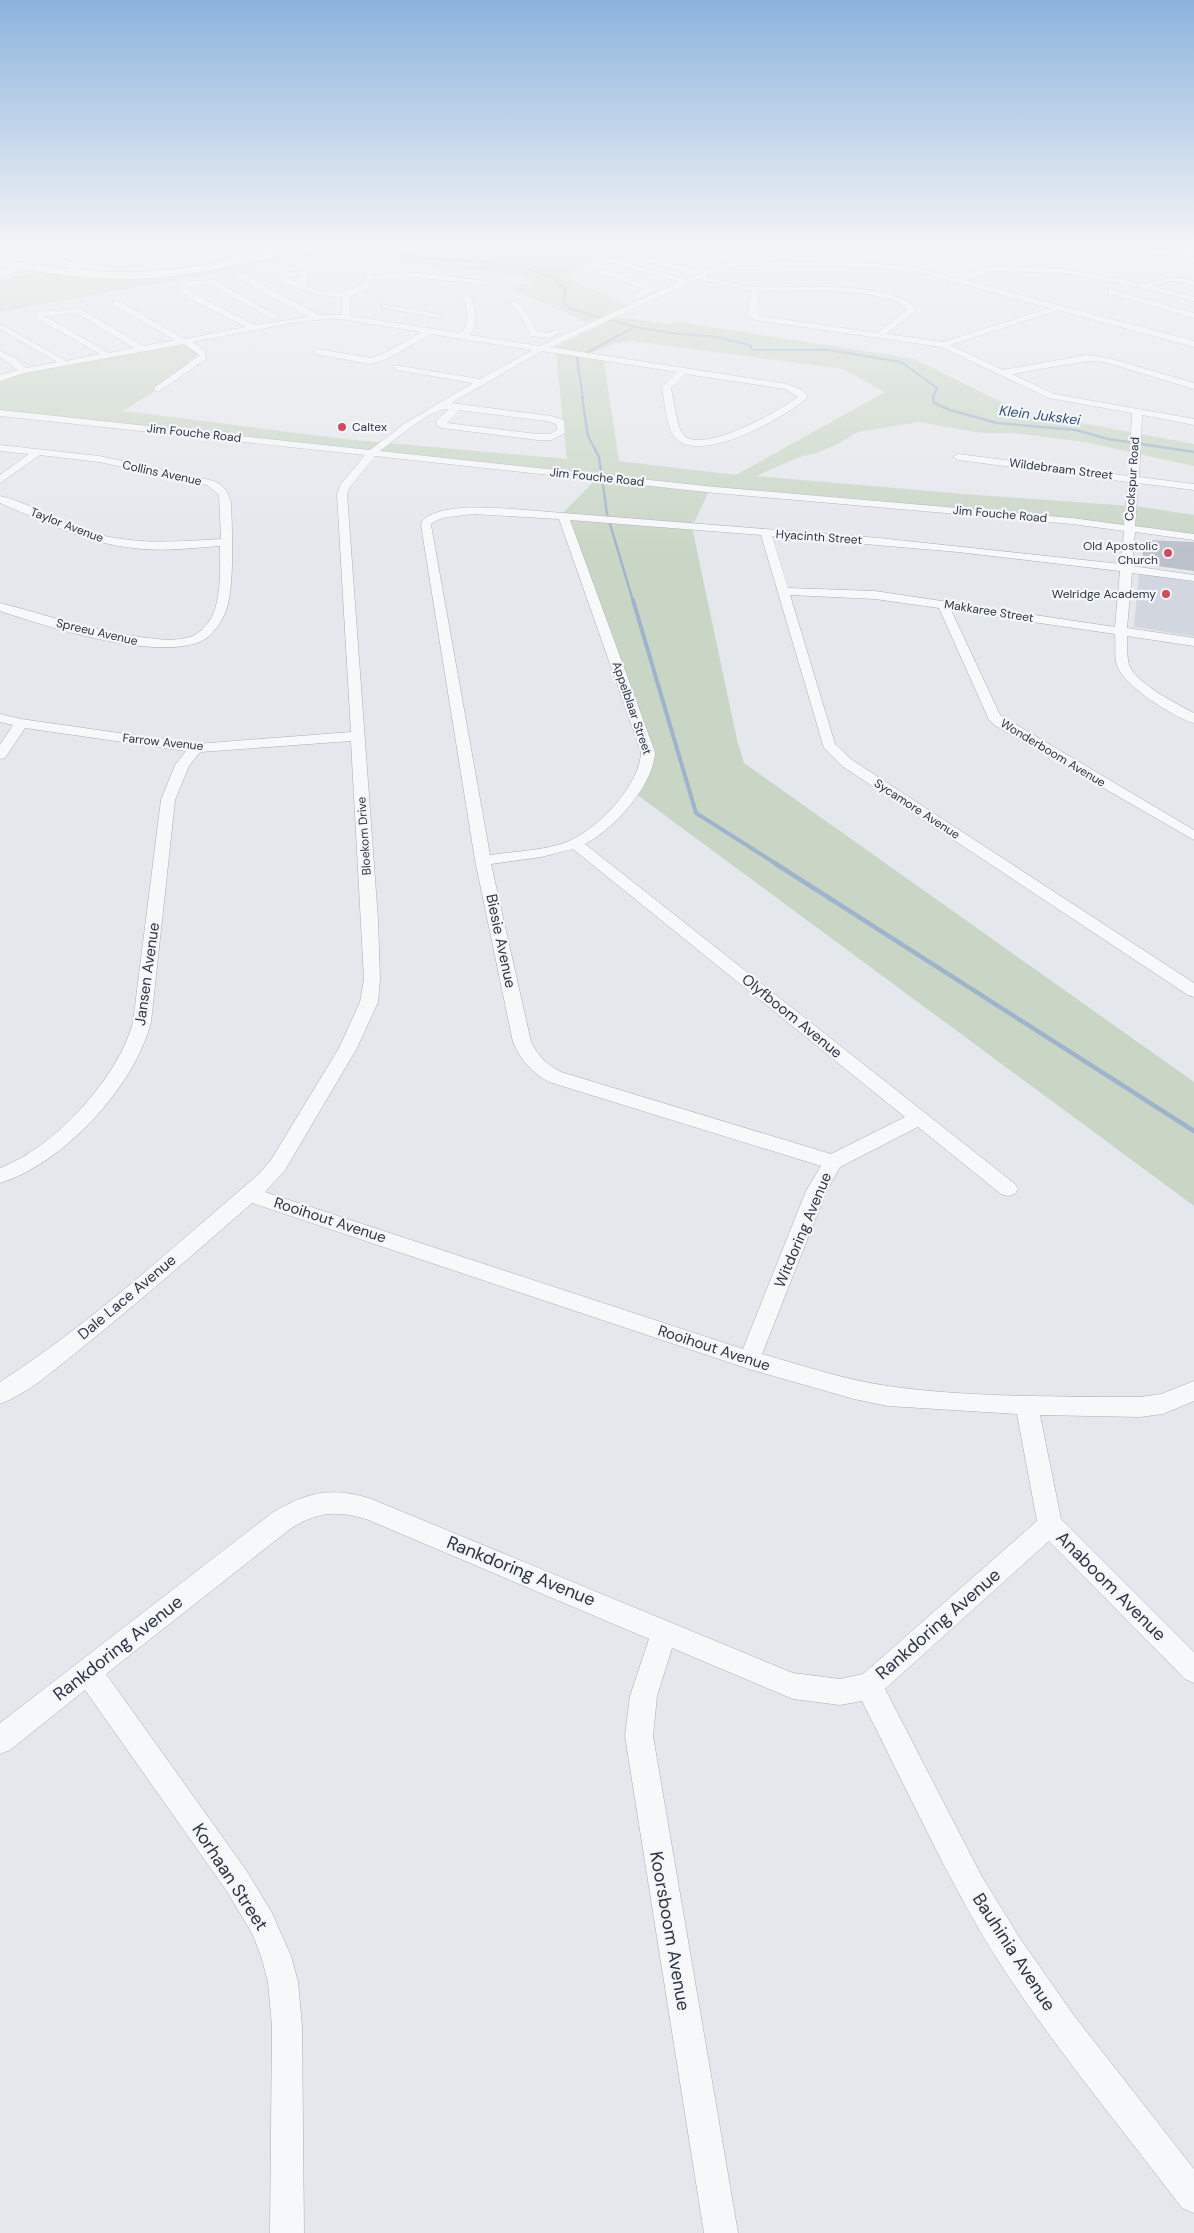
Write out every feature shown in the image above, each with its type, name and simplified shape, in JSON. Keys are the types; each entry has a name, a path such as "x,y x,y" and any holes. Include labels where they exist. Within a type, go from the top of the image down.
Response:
{"street":[{"path":"32,345 64,364"},
{"path":"90,345 107,355"},
{"path":"135,345 142,349"},
{"path":"0,378 24,371 162,345"},
{"path":"158,389 203,357 202,353 190,345"},
{"path":"318,352 370,361 384,357 404,345"},
{"path":"525,345 683,371 786,388 799,392 803,397 797,402 721,440 705,444 693,444 682,440 677,434 666,386 683,371"},
{"name":"Bloekom Drive","path":"249,1194 278,1165 300,1132 348,1048 369,1002 372,962 342,494 345,486 373,452 407,426 546,345"},
{"path":"943,345 1052,396 1194,422"},
{"path":"0,354 12,360 24,371"},
{"path":"506,355 523,358"},
{"path":"1001,373 1087,358 1105,360 1194,386"},
{"path":"397,367 482,382"},
{"path":"442,405 554,419 561,422 562,430 552,436 537,437 442,425 442,420 456,408"},
{"name":"Cockspur Road","path":"1137,412 1134,478 1121,631 1123,666 1131,677 1158,698 1194,719"},
{"name":"Jim Fouche Road","path":"0,413 754,494 1024,516 1194,537"},
{"name":"Collins Avenue","path":"0,448 99,459 210,483 219,488 224,496 226,542 221,609 216,620 194,640"},
{"path":"0,480 38,452"},
{"name":"Wildebraam Street","path":"958,457 1194,487"},
{"name":"Taylor Avenue","path":"0,498 90,536 118,543 154,546 226,542"},
{"name":"Hyacinth Street","path":"444,514 498,512 563,516 956,548 1127,567 1194,578"},
{"name":"Biesie Avenue","path":"444,514 431,519 426,525 483,860 522,1042 528,1057 535,1065 555,1077 578,1085 833,1162"},
{"name":"Appelblaar Street","path":"483,860 576,844 596,830 634,791 646,772 650,757 563,516"},
{"name":"Sycamore Avenue","path":"766,533 829,745 838,757 1194,991"},
{"name":"Makkaree Street","path":"783,591 875,595 1194,642"},
{"name":"Wonderboom Avenue","path":"944,604 946,614 994,717 1001,723 1194,836"},
{"name":"Spreeu Avenue","path":"3,611 136,641 169,645 194,640"},
{"name":"Farrow Avenue","path":"0,718 21,723 196,748 357,736"},
{"path":"0,756 21,723"},
{"name":"Jansen Avenue","path":"0,1176 20,1169 68,1130 107,1088 136,1044 142,1022 165,816 176,778 182,765 196,748"},
{"name":"Olyfboom Avenue","path":"576,844 1008,1189"},
{"name":"Witdoring Avenue","path":"749,1360 816,1191 833,1162 919,1118"},
{"name":"Rooihout Avenue","path":"249,1194 749,1360 827,1383 888,1396 1027,1406 1140,1407 1163,1404 1194,1391"},
{"name":"Dale Lace Avenue","path":"0,1394 76,1341 249,1194"},
{"name":"Anaboom Avenue","path":"1027,1406 1050,1525 1194,1670"},
{"name":"Rankdoring Avenue","path":"0,1740 281,1521 309,1505 323,1502 353,1503 370,1509 793,1686 840,1692 869,1686 1050,1525"},
{"name":"Koorsboom Avenue","path":"665,1631 644,1691 638,1715 639,1736 721,2233"},
{"name":"Korhaan Street","path":"88,1672 236,1880 262,1923 276,1956 284,1982 287,2026 287,2233"},
{"name":"Bauhinia Avenue","path":"869,1686 971,1885 1008,1948 1064,2028 1194,2196"}],"shaded area":[{"name":"Welridge Academy","path":"1139,573 1194,582 1194,636 1134,627"}],"green space":[{"path":"157,345 191,345 199,353 158,389 123,411 344,439 567,459 556,352 608,361 604,363 619,461 736,475 885,392 843,369 664,345 827,345 914,359 1022,412 1194,444 1194,466 1085,442 1014,433 982,433 918,422 858,432 836,445 797,458 756,476 1143,507 1194,515 1194,536 1070,521 710,489 692,527 737,740 744,763 1194,1082 1194,1206 632,791 645,762 560,516 597,478 0,412 0,382 28,369"},
{"path":"558,345 611,345 588,354 552,348"}],"building":[{"name":"Old Apostolic Church","path":"1144,540 1194,542 1194,571 1142,564"}],"waterway":[{"path":"586,353 601,345"},
{"name":"Klein Jukskei","path":"750,345 752,350 829,350 901,362 937,388 933,398"},
{"path":"580,356 577,358 583,398"},
{"path":"582,397 588,436 599,457 607,514 633,601"},
{"name":"Klein Jukskei","path":"933,398 934,403 950,410 997,423 1076,430 1108,439 1194,452"},
{"path":"633,600 696,813 778,865"},
{"path":"776,864 1194,1131"}],"place":[{"name":"Caltex","path":"342,427"},
{"name":"Old Apostolic Church","path":"1168,553"},
{"name":"Welridge Academy","path":"1166,594"}]}
